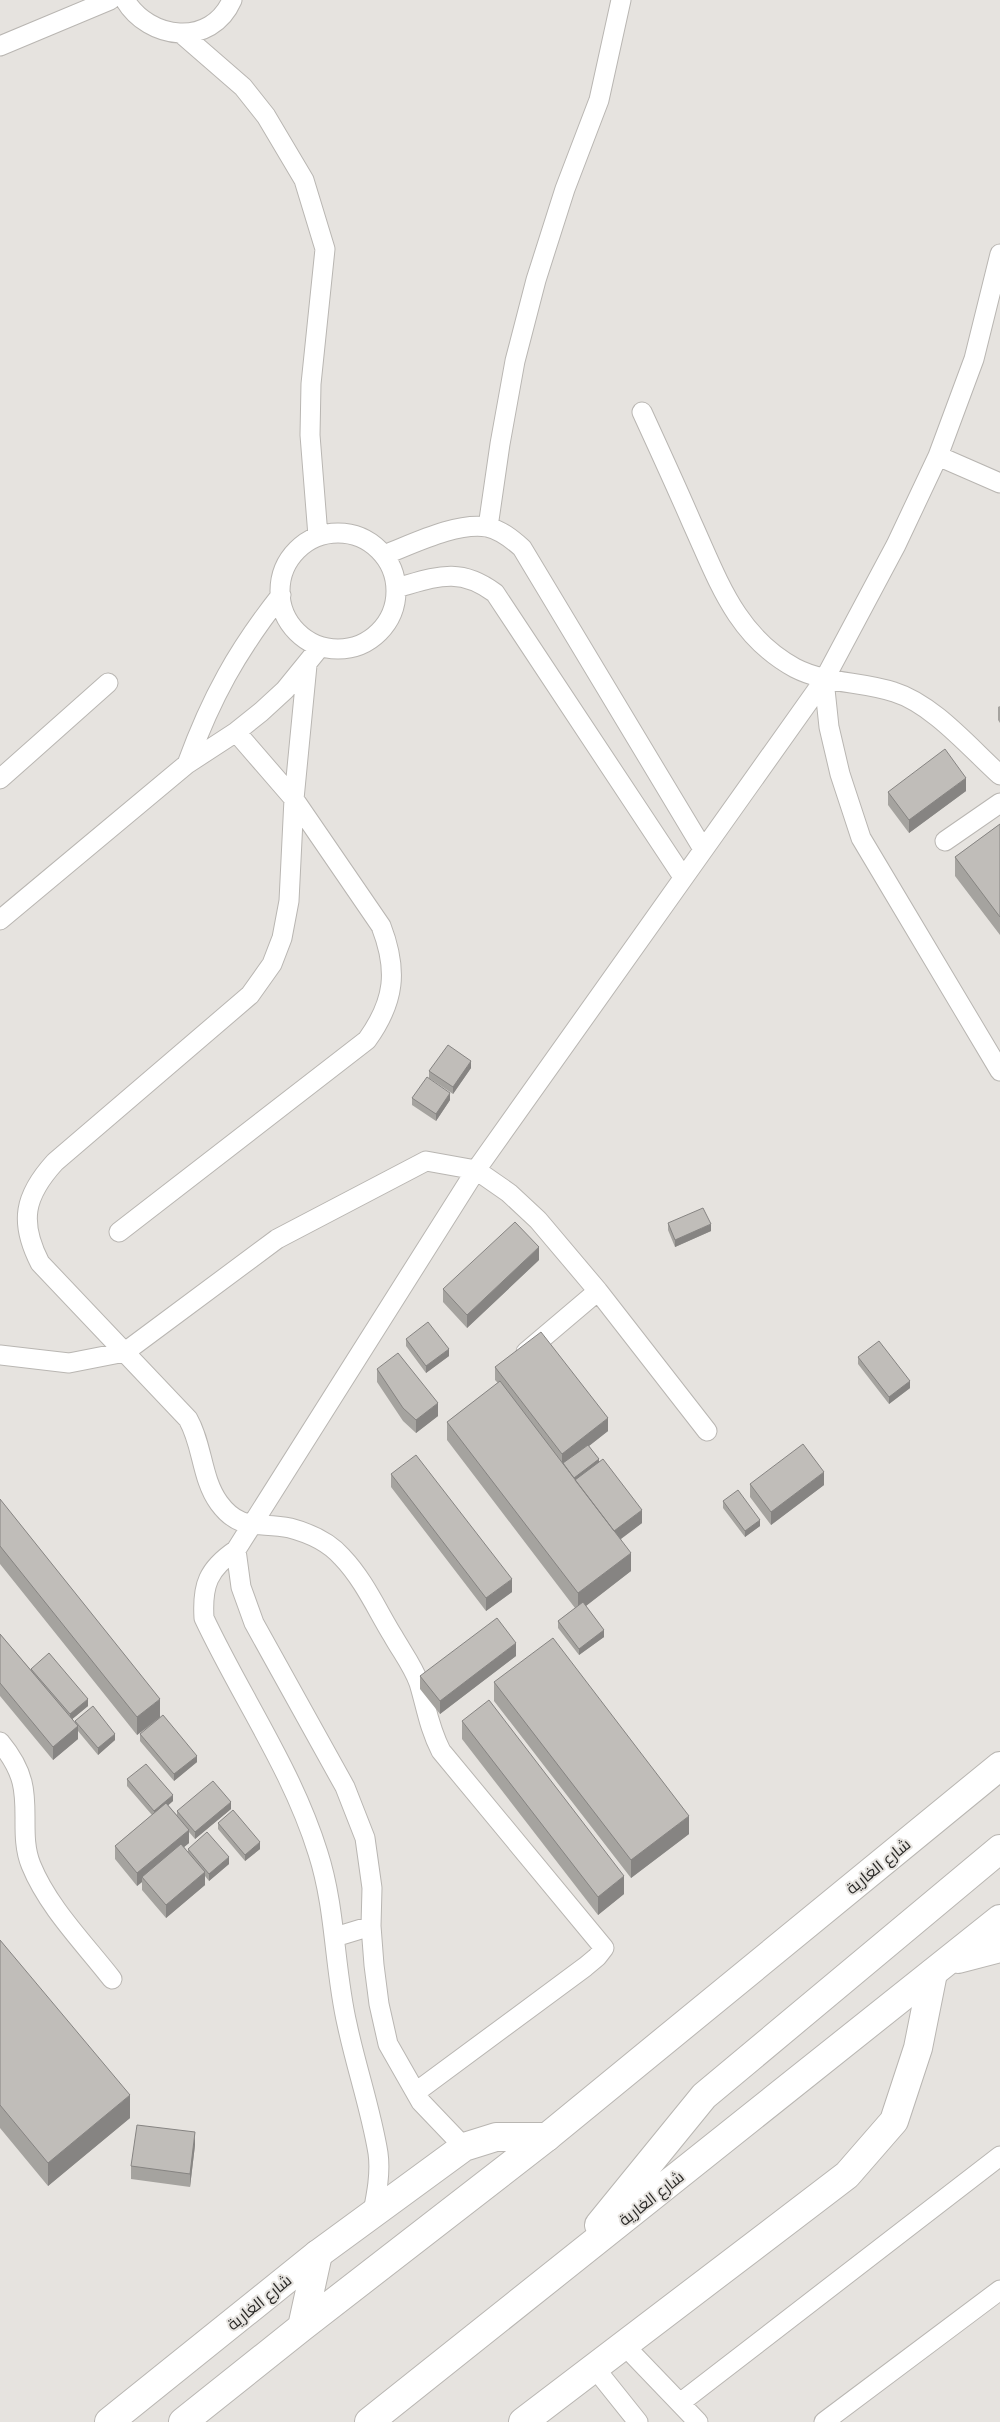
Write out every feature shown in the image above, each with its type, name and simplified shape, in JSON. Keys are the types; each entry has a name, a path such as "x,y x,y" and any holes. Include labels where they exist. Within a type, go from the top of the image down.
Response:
{"street":[{"name":"شارع الغارية","path":"183,2422 547,2137 997,1771"},
{"path":"567,2265 704,2096 1000,1849"},
{"name":"شارع الغارية","path":"369,2422 1000,1919"},
{"path":"523,2422 847,2175 894,2121 918,2048 940,1968 1000,1948"},
{"name":"شارع الغارية","path":"109,2422 318,2254 372,2217 464,2147 496,2137 547,2137"},
{"path":"302,2327 318,2254"}],"lane":[{"path":"0,46 110,0"},
{"path":"125,0 132,12 146,24 163,32 182,34 200,30 217,20 232,0"},
{"path":"488,527 515,361 536,280 565,189 599,100 621,0"},
{"path":"182,34 243,87 266,116 304,180 325,249 311,384 310,444 318,536"},
{"path":"372,2217 378,2185 378,2154 346,2022 329,1895 319,1854 305,1814 288,1776 204,1618 203,1598 208,1578 220,1561 236,1550 476,1170 824,680 896,545 938,456 974,359 1000,254"},
{"path":"642,412 728,603 740,620 769,651 795,668 824,680 871,685 896,692 914,700 1000,775"},
{"path":"938,456 1000,482"},
{"path":"384,554 468,526 488,527 507,535 522,548 703,849"},
{"path":"335,533 353,535 370,542 384,554 392,570 396,588 394,607 386,623 374,637 358,646 340,650 320,646 305,640 291,627 282,611 280,575 289,558 301,545 318,536 335,533"},
{"path":"396,588 442,575 456,575 483,584 495,593 683,877"},
{"path":"187,764 204,718 225,675 251,634 281,595"},
{"path":"0,920 187,764 236,732 285,690 320,646"},
{"path":"306,665 294,799 289,901 282,938 272,964 250,995 55,1162 39,1178 30,1198 26,1220 30,1243 40,1263 188,1419 198,1439 210,1486 219,1503 233,1518 251,1526 270,1525 308,1534 325,1543 353,1569 410,1664 418,1682 427,1719 441,1751 604,1948 585,1967 416,2092"},
{"path":"824,680 829,727 840,774 861,838 1000,1071"},
{"path":"0,779 108,683"},
{"path":"119,1232 367,1040 379,1023 387,1006 392,986 392,965 388,945 381,926 294,799 236,732"},
{"path":"945,841 1000,804"},
{"path":"0,1355 69,1363 125,1352 277,1239 426,1161 476,1170 509,1193 538,1220 598,1291 707,1431"},
{"path":"509,1367 598,1291"},
{"path":"236,1550 241,1587 254,1623 356,1812 370,1863 371,1926 379,2004 388,2044 421,2102 464,2147"},
{"path":"0,1742 12,1758 22,1783 24,1837 30,1863 41,1888 112,1979"},
{"path":"335,1937 371,1926"},
{"path":"680,2403 1000,2156"},
{"path":"824,2422 1000,2290"},
{"path":"624,2345 698,2422"},
{"path":"594,2367 638,2422"}],"building":[{"path":"945,749 966,778 909,820 888,792"},
{"path":"1000,824 1000,917 955,857"},
{"path":"448,1045 471,1061 453,1087 429,1071"},
{"path":"427,1077 450,1093 436,1114 412,1098"},
{"path":"703,1208 711,1224 675,1240 668,1223"},
{"path":"515,1222 539,1247 467,1315 443,1289"},
{"path":"428,1322 449,1349 426,1366 406,1339"},
{"path":"541,1332 608,1418 562,1454 495,1367"},
{"path":"879,1341 910,1381 889,1397 858,1357"},
{"path":"398,1353 438,1403 416,1420 403,1408 377,1369"},
{"path":"500,1381 631,1553 578,1593 447,1422"},
{"path":"803,1444 824,1472 771,1512 750,1484"},
{"path":"588,1445 599,1459 574,1478 563,1463"},
{"path":"416,1455 512,1579 486,1598 391,1474"},
{"path":"603,1459 642,1510 614,1531 575,1480"},
{"path":"738,1490 760,1520 745,1531 723,1501"},
{"path":"0,1499 160,1699 137,1717 0,1546"},
{"path":"583,1602 604,1630 579,1649 558,1621"},
{"path":"497,1618 516,1643 440,1701 420,1676"},
{"path":"0,1634 78,1726 53,1747 0,1683"},
{"path":"553,1638 689,1816 631,1860 494,1682"},
{"path":"49,1653 88,1699 70,1714 31,1669"},
{"path":"489,1700 624,1876 598,1897 462,1721"},
{"path":"93,1706 115,1734 98,1748 75,1721"},
{"path":"163,1715 197,1756 174,1774 140,1734"},
{"path":"146,1764 173,1795 154,1811 127,1779"},
{"path":"213,1781 231,1802 195,1832 177,1811"},
{"path":"166,1803 189,1830 137,1873 115,1846"},
{"path":"233,1810 260,1842 245,1855 218,1823"},
{"path":"207,1832 229,1857 209,1874 188,1849"},
{"path":"181,1844 205,1872 166,1905 142,1877"},
{"path":"0,1940 130,2095 48,2163 0,2105"},
{"path":"137,2125 195,2132 190,2174 131,2166"}]}
